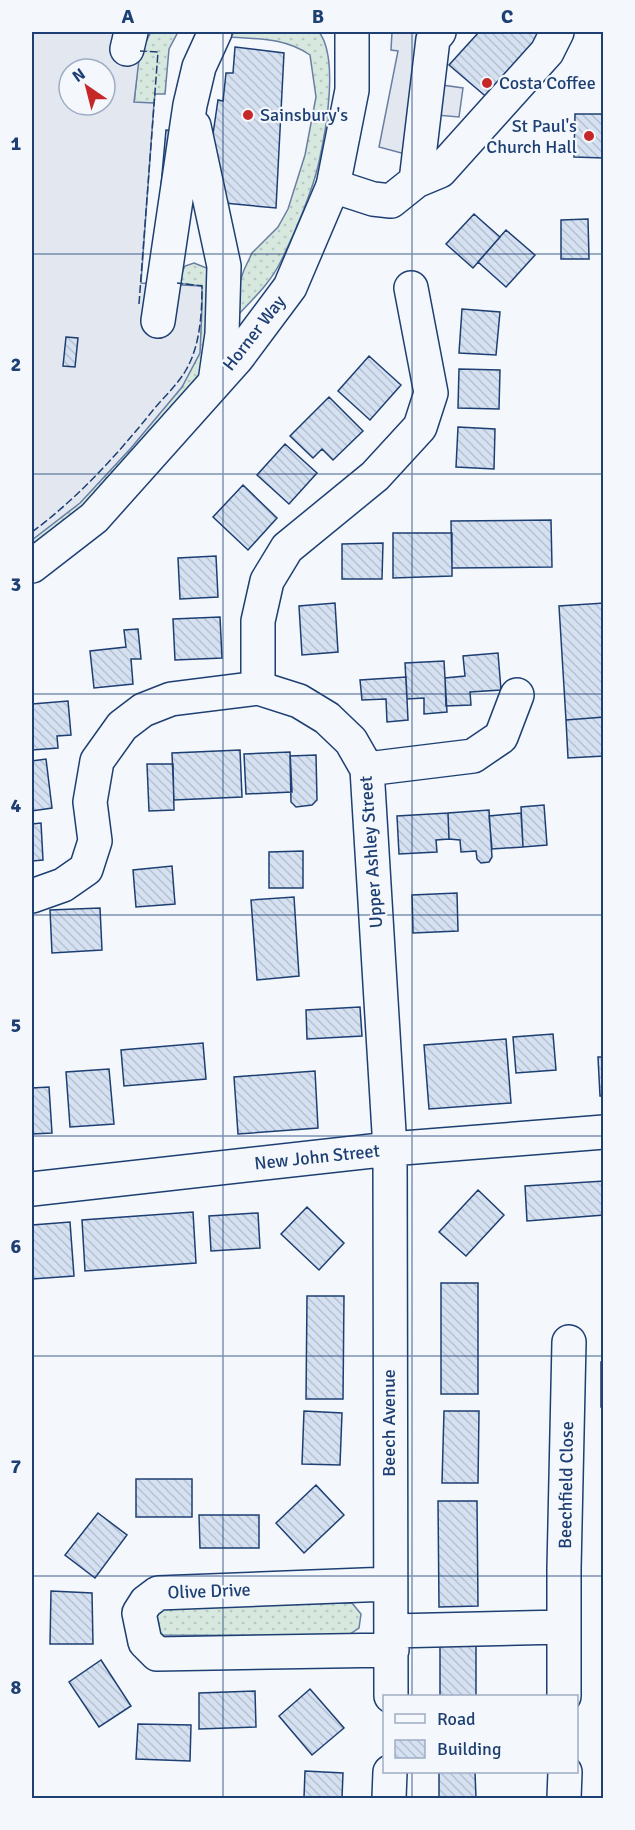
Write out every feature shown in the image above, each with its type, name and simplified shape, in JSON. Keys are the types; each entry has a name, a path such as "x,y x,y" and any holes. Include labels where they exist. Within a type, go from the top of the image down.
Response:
{"street":[{"path":"158,321 190,105 199,67 215,32"},
{"name":"Horner Way","path":"32,566 94,518 237,358 290,287 333,186 352,90 352,32"},
{"path":"333,186 373,199 391,201 416,181 440,171 547,52 557,32"},
{"path":"416,181 434,34"},
{"path":"190,105 224,266 222,334 215,382"},
{"path":"32,896 63,885 86,868 95,841 90,802 96,761 122,726 143,710 171,699 258,688 258,621 267,580 287,548 375,476 420,427 431,393 411,288"},
{"name":"Upper Ashley Street","path":"258,688 299,701 327,718 351,741 367,769 390,1149"},
{"path":"367,769 473,756 501,737 517,695"},
{"name":"New John Street","path":"32,1189 390,1149 603,1132"},
{"name":"Beech Avenue","path":"390,1149 389,1584 392,1640 391,1695"},
{"name":"Beechfield Close","path":"564,1695 563,1627 569,1342"},
{"name":"Olive Drive","path":"389,1584 158,1593 146,1602 139,1613 145,1642 157,1654 392,1640"},
{"path":"392,1640 563,1627"},
{"path":"389,1798 390,1773"},
{"path":"564,1798 565,1773"}],"shaded area":[{"path":"32,32 113,32 113,36 140,51 134,102 154,103 141,283 202,286 200,353 182,387 131,448 80,503 32,540"},
{"path":"151,32 178,32 169,49 165,94 155,94 154,103 134,103 139,55"},
{"path":"235,32 319,32 325,44 330,76 322,149 303,212 277,269 262,290 238,315 237,290 252,253 278,227 288,209 305,155 316,97 310,55 282,42 230,37"},
{"path":"392,32 429,32 428,83 463,88 459,117 425,114 420,158 379,147 398,51 391,50"},
{"path":"194,263 209,269 204,368 195,387 120,474 32,550 32,532 201,286 177,283 185,266"},
{"path":"352,1603 361,1614 359,1628 347,1636 163,1635 153,1626 153,1617 162,1606"}],"building":[{"name":"Costa Coffee","path":"479,32 535,32 543,39 490,100 449,65"},
{"name":"Sainsbury's","path":"235,47 284,53 276,208 160,197 166,130 213,134 218,100 223,101 226,73 233,73"},
{"name":"St Paul's Church Hall","path":"575,114 604,114 604,158 574,157"},
{"path":"474,214 500,237 473,268 446,244"},
{"path":"588,219 589,259 561,259 561,220"},
{"path":"506,230 535,255 506,287 478,262"},
{"path":"462,309 500,312 496,355 459,353"},
{"path":"66,337 78,338 75,367 63,366"},
{"path":"369,356 401,385 370,420 338,391"},
{"path":"459,369 500,370 499,409 458,408"},
{"path":"329,397 363,431 333,460 322,449 313,458 290,436"},
{"path":"458,427 495,429 494,469 456,467"},
{"path":"285,444 317,473 289,504 257,475"},
{"path":"243,485 277,518 248,550 213,517"},
{"path":"551,520 552,567 452,568 451,521"},
{"path":"393,533 452,533 452,576 393,578"},
{"path":"383,543 382,579 342,579 342,544"},
{"path":"216,556 218,597 180,599 178,558"},
{"path":"335,603 338,652 302,655 299,606"},
{"path":"604,603 604,717 566,720 559,606"},
{"path":"220,617 222,658 175,660 173,619"},
{"path":"138,629 141,659 131,659 133,684 94,688 90,651 126,647 124,630"},
{"path":"498,653 501,690 470,692 471,705 446,706 445,678 465,676 463,656"},
{"path":"444,661 447,712 424,714 424,698 407,699 405,663"},
{"path":"406,677 408,720 387,722 386,699 362,700 360,680"},
{"path":"68,701 71,735 57,736 58,748 32,750 32,704"},
{"path":"604,717 604,756 568,758 566,720"},
{"path":"240,750 242,797 174,800 172,753"},
{"path":"290,752 292,792 246,794 244,754"},
{"path":"316,755 317,800 312,805 296,807 291,802 290,756"},
{"path":"46,759 52,808 32,811 32,761"},
{"path":"147,764 173,764 174,810 149,811"},
{"path":"544,805 547,845 523,847 521,807"},
{"path":"489,810 492,857 489,862 481,863 477,859 476,851 461,852 460,840 449,839 448,813"},
{"path":"448,813 449,839 436,840 437,852 399,854 397,816"},
{"path":"521,813 523,847 492,849 489,816"},
{"path":"41,823 43,860 32,861 32,824"},
{"path":"303,851 303,888 269,888 269,852"},
{"path":"172,866 175,904 136,907 133,870"},
{"path":"457,893 458,931 413,933 412,895"},
{"path":"294,897 299,976 257,980 251,900"},
{"path":"100,908 102,950 52,953 50,910"},
{"path":"360,1007 362,1036 307,1039 306,1010"},
{"path":"553,1034 556,1070 516,1073 513,1037"},
{"path":"506,1039 511,1103 429,1109 424,1045"},
{"path":"203,1043 206,1079 124,1086 121,1050"},
{"path":"598,1057 604,1057 604,1096 600,1096"},
{"path":"109,1069 114,1124 70,1127 66,1072"},
{"path":"315,1071 318,1128 238,1134 234,1077"},
{"path":"49,1087 52,1133 32,1134 32,1088"},
{"path":"604,1181 604,1215 527,1221 525,1186"},
{"path":"478,1190 504,1215 466,1256 439,1232"},
{"path":"307,1207 344,1243 319,1270 281,1234"},
{"path":"193,1212 196,1263 85,1271 82,1220"},
{"path":"258,1213 260,1248 211,1251 209,1216"},
{"path":"70,1222 74,1276 32,1279 32,1225"},
{"path":"441,1283 478,1283 478,1394 441,1394"},
{"path":"307,1296 344,1296 343,1399 306,1399"},
{"path":"601,1362 604,1362 604,1407 601,1407"},
{"path":"304,1411 342,1413 340,1465 302,1464"},
{"path":"444,1411 479,1411 478,1483 442,1483"},
{"path":"136,1479 192,1479 192,1517 136,1517"},
{"path":"316,1485 344,1515 304,1553 276,1523"},
{"path":"438,1501 477,1501 478,1606 439,1607"},
{"path":"98,1513 127,1535 95,1578 65,1555"},
{"path":"199,1515 259,1515 259,1548 200,1548"},
{"path":"51,1591 92,1593 93,1644 50,1644"},
{"path":"440,1646 476,1646 476,1695 440,1695"},
{"path":"101,1660 131,1706 99,1727 69,1682"},
{"path":"310,1689 344,1728 312,1755 279,1716"},
{"path":"255,1691 256,1727 199,1729 199,1693"},
{"path":"138,1724 191,1725 190,1761 136,1759"},
{"path":"305,1771 343,1773 342,1798 304,1798"},
{"path":"439,1773 475,1773 476,1798 439,1798"}],"fence":[{"path":"139,304 158,52 140,51"},
{"path":"32,532 97,475 186,370 197,340 201,319 202,286 177,283"}],"place":[{"name":"Costa Coffee","path":"487,83"},
{"name":"Sainsbury's","path":"248,115"},
{"name":"St Paul's Church Hall","path":"589,136"}]}
